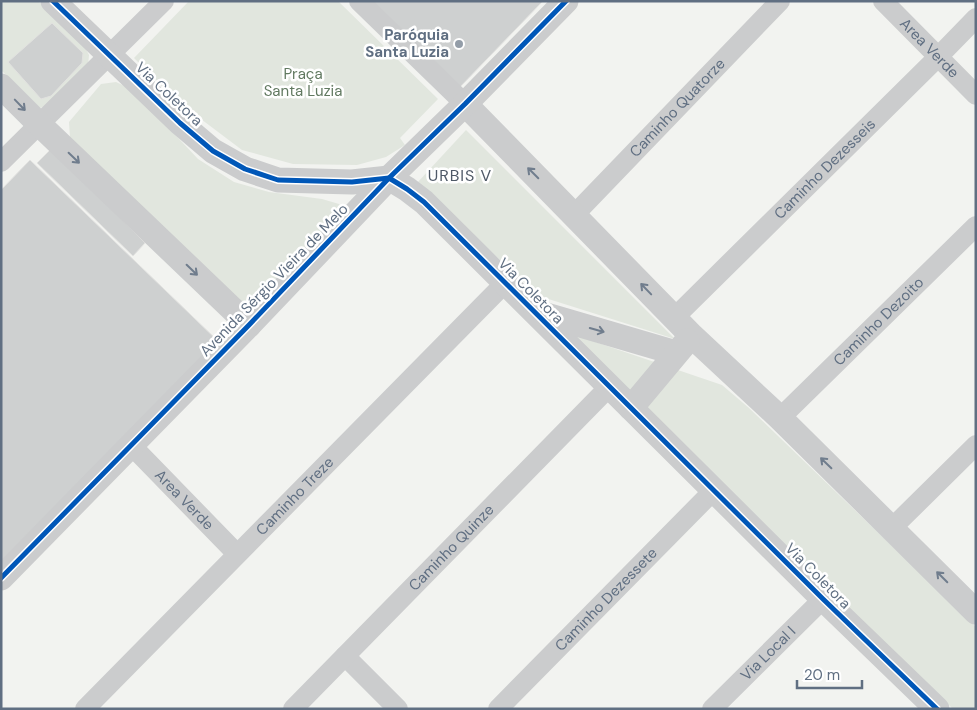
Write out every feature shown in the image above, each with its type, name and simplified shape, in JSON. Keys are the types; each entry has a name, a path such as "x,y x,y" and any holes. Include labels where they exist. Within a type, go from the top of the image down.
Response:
{"street":[{"name":"Via Coletora","path":"54,1 180,123 213,151 245,169 278,180 352,182 389,178 407,188 424,202 823,599 936,708"},
{"path":"1,162 164,1"},
{"path":"359,1 465,104 674,318 684,344"},
{"name":"Avenida Sérgio Vieira de Melo","path":"1,578 132,446 389,178 566,1"},
{"name":"Caminho Quatorze","path":"574,214 780,1"},
{"name":"Area Verde","path":"883,1 976,95"},
{"name":"Caminho Dezesseis","path":"674,318 938,58 976,18"},
{"path":"1,86 249,325"},
{"name":"Caminho Dezoito","path":"780,418 976,226"},
{"name":"Caminho Treze","path":"85,709 505,283"},
{"path":"533,311 684,344 780,418 976,612"},
{"path":"631,408 684,344"},
{"name":"Caminho Quinze","path":"293,709 609,387"},
{"path":"892,528 976,445"},
{"name":"Area Verde","path":"132,446 237,554"},
{"name":"Caminho Dezessete","path":"498,709 714,490"},
{"name":"Via Local I","path":"712,709 823,599"},
{"path":"345,656 398,709"}],"green space":[{"path":"1,1 38,1 82,41 89,55 88,66 51,106 39,108 1,70"},
{"name":"Praça Santa Luzia","path":"189,1 338,1 438,99 400,138 405,145 386,157 357,165 293,164 242,150 177,101 134,58"},
{"path":"116,82 133,90 198,159 234,182 269,192 322,199 339,204 347,213 249,309 70,138 69,122 101,84"},
{"path":"466,130 675,339 539,296 417,183"},
{"path":"569,333 722,385 749,408 976,627 976,709 953,709 821,582"}],"building":[{"name":"Paróquia Santa Luzia","path":"372,1 543,1 460,87"},
{"path":"52,23 83,53 82,63 51,96 41,99 8,62"},
{"path":"51,149 145,243 133,256 37,163"},
{"path":"30,160 219,342 1,561 1,190"}],"cycle path":[{"path":"53,1 180,123 213,151 245,169 278,180 352,182 389,178 424,202 823,599 937,709"},
{"path":"1,578 249,325 389,178 566,1"}],"place":[{"name":"Paróquia Santa Luzia","path":"459,44"}],"district":[{"name":"URBIS V","path":"460,175"}]}
